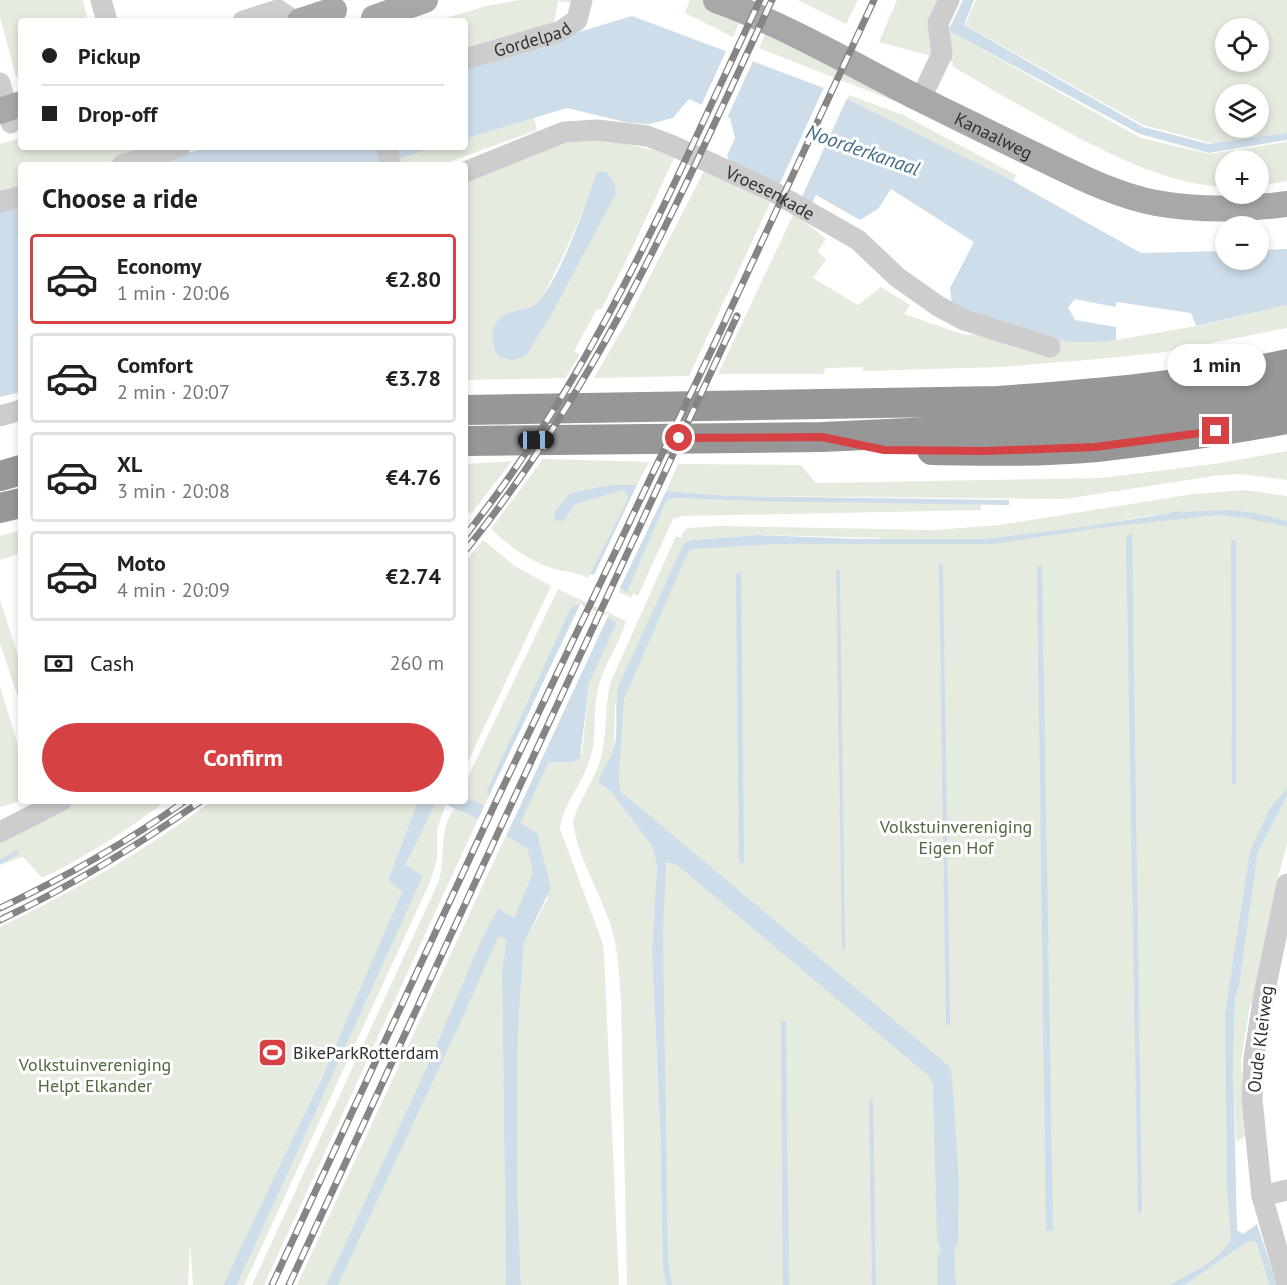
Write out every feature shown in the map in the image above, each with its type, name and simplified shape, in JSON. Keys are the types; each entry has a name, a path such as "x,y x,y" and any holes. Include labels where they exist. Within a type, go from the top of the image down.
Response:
{"highway":[{"path":"468,410 998,401 1150,387 1287,364"},
{"path":"468,441 822,437 997,429 1199,408 1287,392"},
{"path":"822,437 884,450 1037,450 1147,441 1287,419"},
{"path":"0,476 18,471"},
{"path":"0,508 18,504"}],"main road":[{"path":"372,13 425,0"},
{"name":"Kanaalweg","path":"717,0 744,10 818,46 1130,185 1204,198 1250,198 1287,194"},
{"name":"Kanaalweg","path":"751,0 1100,186 1128,196 1206,210 1251,209 1287,204"},
{"path":"310,18 336,10"}],"street":[{"path":"101,0 106,18"},
{"name":"Gordelpad","path":"468,58 561,31 577,20 582,0"},
{"path":"924,93 942,54 938,23 949,0"},
{"path":"253,18 279,10 290,18"},
{"path":"0,83 10,116"},
{"name":"Vroesenkade","path":"468,171 564,132 597,130 647,136 772,191 858,240 897,277 938,306 964,320 1050,347"},
{"path":"132,162 170,150"},
{"path":"0,202 18,197"},
{"path":"0,416 18,411"},
{"path":"0,832 55,804"},
{"name":"Oude Kleiweg","path":"1286,1276 1262,1196 1252,1099 1254,1058 1264,995 1287,884"},
{"path":"1262,1196 1287,1190"}],"green space":[{"path":"0,0 83,0 87,18 18,18 18,77 16,77 0,17"},
{"path":"520,0 572,0 572,3 558,1 554,25 468,50 468,18 446,18 486,6"},
{"path":"690,0 703,0 742,16 733,37 685,13"},
{"path":"798,0 858,0 846,24"},
{"path":"897,0 939,0 932,56 879,42"},
{"path":"976,0 1287,0 1287,133 1269,136 1269,84 1215,84 1215,138 1254,138 1215,144 1143,125 965,25"},
{"path":"767,30 907,106 759,48"},
{"path":"951,32 1141,138 1209,154 1215,153 1215,186 1168,177 1132,163 1015,103 952,66 953,63 947,60 944,34"},
{"path":"849,95 903,115 1016,175 1013,181 847,99"},
{"path":"534,118 537,130 449,162 397,162 397,160 428,150 468,150 468,138"},
{"path":"576,136 600,137 664,153 674,158 601,310 597,309 574,351 580,355 565,378 468,380 468,175","holes":["607,172 614,183 526,356 493,347 496,327 506,316 539,303 570,240 596,174"]},
{"path":"18,139 18,150 148,150 109,162 18,162 18,190 0,195 0,144"},
{"path":"1287,142 1287,181 1269,184 1269,150 1235,150"},
{"path":"704,171 773,197 689,376 594,378 627,321"},
{"path":"794,213 826,239 818,251 826,260 813,278 858,305 881,287 910,305 904,314 962,334 1088,342 1116,340 1202,325 1287,305 1287,328 1166,352 1099,359 1000,367 863,371 863,367 825,368 824,374 718,374"},
{"path":"1287,451 1287,480 1240,474 1213,476 1065,499 731,496 666,491 678,464 801,465 816,483 1102,478 1221,463"},
{"path":"543,459 649,462 637,485 610,485 570,493 554,512 622,489 626,492 628,498 588,578 534,561 512,547 491,529"},
{"path":"512,461 471,514 468,512 468,464"},
{"name":"Volkstuinvereniging Eigen Hof","path":"1244,490 1287,496 1287,521 1242,513 1196,511 1151,515 1106,524 1227,513 1287,523 1287,789 1252,854 1230,990 1231,1248 1174,1285 669,1285 666,1267 662,845 609,786 616,752 621,696 687,548 699,543 848,542 882,538 758,535 691,540 685,543 618,687 614,748 603,787 612,793 652,846 657,866 652,951 660,1125 663,1268 667,1285 627,1285 621,999 618,959 609,920 583,859 573,822 601,757 611,681 676,536 681,538 688,528 721,526 934,530 1000,525 1193,494"},
{"path":"675,498 981,504 981,510 682,516 673,519 638,596 633,594 631,598 619,592 620,588 627,591 665,504 668,500"},
{"path":"18,531 18,554 0,560 0,536"},
{"path":"483,540 516,567 551,586 468,762 468,558"},
{"path":"558,589 626,621 598,689 592,753 582,779 568,803 560,829 603,944 619,1285 521,1285 517,1179 518,1030 524,943 548,898 519,823 549,762 574,762 582,753 589,683 613,619 580,605 574,605 570,609 487,790 488,800 484,807 468,799 468,777"},
{"path":"0,600 18,656 18,698 0,643"},
{"path":"0,686 18,746 18,802 0,807"},
{"path":"1287,796 1287,844 1277,881 1253,1002 1250,1005 1241,1061 1245,1136 1236,1142 1233,1062 1235,999 1239,987 1258,852"},
{"path":"59,804 162,804 106,842 42,878 23,857 0,865 0,837"},
{"name":"Volkstuinvereniging Helpt Elkander","path":"208,804 417,804 388,880 402,891 338,1040 223,1285 193,1285 190,1244 188,1285 0,1285 0,927 109,869"},
{"path":"434,804 446,804 437,829 437,860 430,882 244,1285 237,1285 423,876 406,866"},
{"path":"455,809 478,819 264,1285 252,1285 438,883 446,825"},
{"path":"506,835 527,848 533,872 514,918 498,908 481,940 427,1067 326,1285 297,1285"},
{"path":"497,937 507,940 502,969 506,1285 338,1285 463,1017"},
{"path":"1252,1241 1257,1244 1269,1285 1185,1285 1247,1242"}],"water":[{"path":"963,0 974,0 964,25 1143,127 1209,144 1269,138 1269,136 1287,133 1287,140 1215,150 1209,153 1140,134 949,29"},
{"name":"Noorderkanaal","path":"632,16 829,90 1013,181 1141,253 1215,251 1215,270 1269,270 1269,250 1287,249 1287,305 1196,326 1191,313 1117,302 1115,307 1075,299 1068,307 1075,320 1116,327 1116,340 1071,342 1018,332 952,304 950,288 974,242 891,189 878,209 860,220 816,195 812,203 789,193 729,160 727,155 735,138 730,118 689,99 673,118 649,124 629,123 567,108 468,138 468,65"},
{"path":"197,150 428,150 390,162 159,162"},
{"path":"600,171 607,172 614,183 616,194 551,315 526,356 512,360 500,357 493,343 494,327 504,316 536,304 549,287 572,239 596,174"},
{"path":"18,206 18,393 0,397 0,211"},
{"path":"610,485 637,485 594,575 590,574 628,498 626,492 622,490 574,505 564,521 556,521 554,512 570,493"},
{"path":"666,491 731,496 1009,500 1009,505 675,498 668,500 665,504 627,592 620,588"},
{"path":"1229,510 1256,513 1287,521 1287,527 1246,518 1218,515 1099,528 993,544 775,544 693,549 688,552 624,699 620,791 950,1067 959,1182 958,1242 954,1257 956,1285 937,1285 937,1255 940,1253 940,1245 937,1241 933,1085 929,1076 677,865 666,862 663,935 668,1261 672,1285 667,1285 663,1269 660,1125 652,951 657,866 652,846 612,793 599,783 601,774 613,753 618,687 684,543 691,540 758,535 861,539 986,539 1091,526 1175,512"},
{"path":"1132,533 1142,1211 1138,1214 1126,536"},
{"path":"1236,539 1236,785 1232,784 1231,540"},
{"path":"939,564 943,564 950,1025 946,1025"},
{"path":"1042,565 1053,1230 1046,1231 1037,567"},
{"path":"836,570 840,570 845,951 842,948"},
{"path":"741,571 744,864 739,862 736,574"},
{"path":"574,605 580,605 488,800 487,790 570,609"},
{"path":"607,616 616,624 589,683 580,758 574,762 549,762 520,823 537,833 551,888 524,943 518,1030 517,1179 521,1285 506,1285 502,969 507,940 498,937 338,1285 326,1285 427,1067 481,940 498,908 514,918 533,872 527,848 478,819 445,804 468,804 468,798 514,819"},
{"path":"1287,788 1287,796 1258,852 1239,987 1235,999 1233,1062 1237,1230 1243,1234 1257,1224 1277,1285 1269,1285 1257,1244 1252,1241 1247,1242 1185,1285 1170,1285 1212,1260 1231,1240 1227,1187 1225,1013 1250,851 1270,808"},
{"path":"417,804 435,804 406,865 423,876 237,1285 223,1285 323,1075 402,892 388,880"},
{"path":"781,1021 786,1021 789,1285 783,1285"},
{"path":"873,1099 876,1285 872,1285 869,1100"}],"pier":[{"path":"727,49 754,59 726,120 700,108"},
{"path":"825,85 848,96 800,201 777,190"},
{"path":"581,603 582,607 490,801 486,802"},
{"path":"606,614 609,614 505,838 477,822 485,804 512,816"}],"waterway":[{"path":"0,862 16,853"}],"railway":[{"path":"468,532 512,474 554,410 592,344 662,209 760,0"},
{"path":"468,547 514,487 558,421 598,354 671,215 772,0"},
{"path":"272,1285 493,808 714,345 874,0"},
{"path":"289,1285 737,316"},
{"path":"0,908 95,859 181,804"},
{"path":"0,920 103,865 197,804"}],"place":[{"name":"BikeParkRotterdam","path":"272,1052"}],"route":[{"path":"679,438 822,437 884,450 986,451 1095,447 1216,431"}]}
